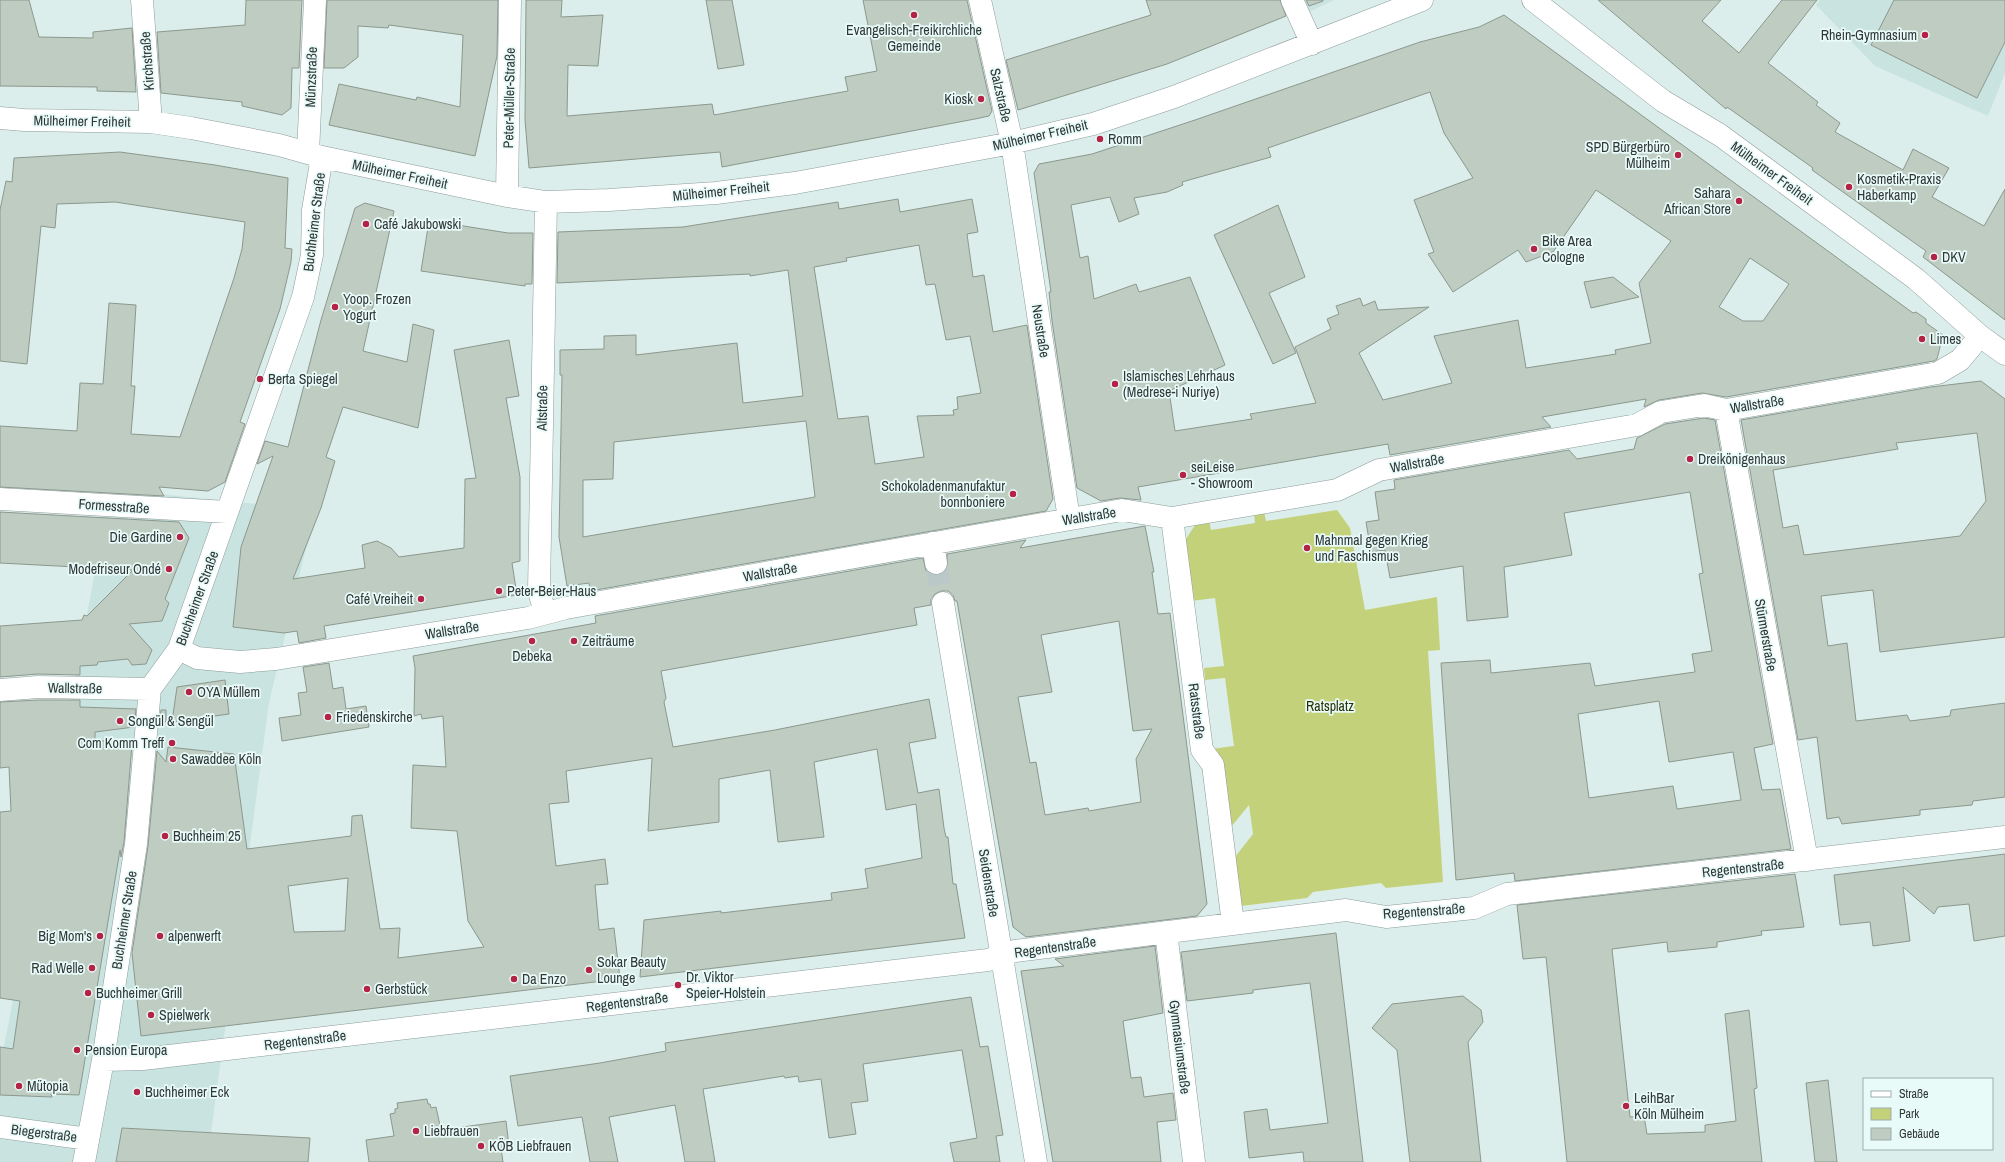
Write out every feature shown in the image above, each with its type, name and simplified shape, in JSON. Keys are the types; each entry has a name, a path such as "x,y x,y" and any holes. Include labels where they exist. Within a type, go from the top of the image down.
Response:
{"street":[{"name":"Kirchstraße","path":"142,0 151,122"},
{"name":"Münzstraße","path":"315,0 315,155"},
{"name":"Peter-Müller-Straße","path":"507,196 510,0"},
{"name":"Salzstraße","path":"980,0 1012,143"},
{"path":"1292,0 1312,44"},
{"name":"Mülheimer Freiheit","path":"0,118 151,122 279,145 315,155 507,196 546,202 609,200 716,193 787,184 1012,143 1093,124 1167,99 1312,44 1422,0"},
{"name":"Mülheimer Freiheit","path":"1535,0 1663,101 1720,135 1916,279 1980,336 2005,354"},
{"name":"Neustraße","path":"1012,143 1069,519"},
{"name":"Buchheimer Straße","path":"84,1162 102,1060 136,844 150,689 180,649 303,297 312,255 315,155"},
{"name":"Altstraße","path":"545,613 539,591 546,202"},
{"name":"Wallstraße","path":"180,649 197,658 248,662 276,659 528,618 566,608 935,553 1069,519 1122,510 1172,518 1337,490 1379,470 1637,425 1661,412 1704,405 1726,410 1938,373 1960,360 1980,336"},
{"name":"Stürmerstraße","path":"1726,410 1807,860"},
{"name":"Formesstraße","path":"0,499 227,512"},
{"name":"Ratsstraße","path":"1172,518 1202,750 1212,765 1233,924"},
{"name":"Seidenstraße","path":"943,603 1036,1162"},
{"name":"Wallstraße","path":"0,690 38,687 150,689"},
{"name":"Regentenstraße","path":"102,1060 144,1059 988,960 1015,951 1346,910 1386,917 1474,908 1507,894 2005,837"},
{"name":"Gymnasiumstraße","path":"1166,932 1194,1162"},
{"name":"Biegerstraße","path":"0,1127 88,1139"}],"shaded area":[{"path":"1304,0 1334,0 1309,12"},
{"name":"Rhein-Gymnasium","path":"1820,0 2005,0 2005,73 1988,116 1875,66 1816,5"},
{"path":"111,489 315,510 269,703 207,1162 0,1162 0,1067"}],"green space":[{"name":"Ratsplatz","path":"1337,510 1350,528 1365,610 1437,597 1440,650 1428,651 1443,882 1386,888 1381,883 1313,892 1307,898 1241,906 1235,857 1253,834 1249,805 1231,827 1211,749 1234,746 1225,678 1205,680 1204,668 1224,666 1215,598 1191,601 1184,542 1197,522 1209,520 1211,530 1255,523 1254,513 1264,511 1266,521"}],"building":[{"path":"0,0 29,0 39,37 93,38 93,32 132,28 136,92 97,91 97,87 0,86"},
{"path":"246,0 302,0 299,68 292,68 291,108 282,115 242,106 242,102 161,93 157,32 245,25"},
{"path":"327,0 498,0 497,56 475,156 329,125 339,84 416,100 417,97 460,107 463,35 389,25 388,28 358,26 358,57 344,68 324,68"},
{"path":"526,0 562,0 561,17 603,15 598,66 568,65 567,116 712,104 714,115 848,91 845,77 877,71 863,0 967,0 992,111 989,116 975,119 722,167 720,152 529,168 525,120"},
{"path":"706,0 732,0 744,65 718,69"},
{"path":"1146,0 1280,0 1286,16 1167,64 1018,110 1006,60 1151,15"},
{"path":"1306,0 1323,0 1323,1 1309,6"},
{"path":"1598,0 1721,0 1702,21 1739,53 1782,0 1817,0 1768,63 1818,102 1816,105 1840,123 1835,132 1903,170 1913,149 1949,168 1932,197 1984,226 2005,189 2005,320 1923,257 1926,251 1812,170 1813,168 1727,107 1726,109"},
{"name":"Rhein-Gymnasium","path":"1894,0 2005,0 2005,42 1977,98 1871,45"},
{"path":"1504,15 1913,313 1916,312 1926,319 1926,323 1943,335 1937,359 1934,361 1726,397 1702,393 1659,400 1644,407 1646,399 1542,417 1551,427 1390,455 1388,444 1138,487 1141,500 1120,498 1101,501 1077,488 1052,321 1049,292 1051,292 1034,173 1039,164 1092,154 1420,42 1479,27","holes":["1430,92 1444,133 1473,178 1414,200 1434,252 1428,254 1453,292 1518,250 1526,262 1553,252 1596,190 1671,241 1639,283 1651,343 1615,350 1616,354 1526,368 1518,320 1434,336 1452,383 1383,400 1359,353 1429,307 1378,310 1375,301 1363,306 1360,298 1336,306 1339,314 1327,319 1331,329 1295,347 1316,403 1250,414 1252,419 1175,431 1169,391 1225,365 1190,277 1139,292 1136,284 1094,299 1088,256 1080,258 1071,205 1110,197 1119,222 1139,214 1134,198 1167,192 1183,185 1182,182 1271,157 1268,148","1750,258 1789,284 1763,321 1743,321 1719,307"]},
{"path":"120,152 215,165 288,178 285,248 292,249 291,262 280,309 240,422 245,424 225,482 208,491 159,487 164,496 0,487 0,426 77,431 80,383 103,384 109,303 136,305 131,386 135,386 131,434 180,437 234,278 242,249 245,222 115,202 57,204 55,228 41,226 27,364 0,361 0,210 6,181 12,182 14,158"},
{"path":"898,199 900,212 972,199 978,232 967,234 973,277 984,275 993,332 1027,325 1053,499 1046,511 590,591 589,583 567,586 559,537 562,375 560,375 560,350 604,349 604,336 636,335 636,355 737,343 743,403 803,396 788,270 750,276 750,274 557,283 558,232 683,227 838,202 839,209","holes":["919,245 926,285 935,284 946,340 970,336 981,393 957,397 958,409 953,410 954,415 917,416 924,457 875,464 868,416 838,419 814,267 847,261 846,258","806,421 815,497 583,537 583,480 613,479 614,442"]},
{"path":"365,203 394,211 363,351 407,362 413,324 434,330 418,428 343,407 326,457 335,461 321,508 293,579 365,568 362,545 377,541 391,548 399,557 464,548 465,479 476,478 454,350 509,340 519,396 506,398 520,477 520,561 512,563 517,595 324,626 326,638 299,643 297,631 284,633 233,627 241,547 273,456 257,464 265,441 288,447 321,320 355,208"},
{"path":"1278,205 1305,277 1269,293 1296,353 1273,364 1214,235"},
{"path":"437,220 451,224 508,233 533,233 532,284 525,284 525,286 421,271 429,221 436,223"},
{"path":"1613,277 1639,297 1591,308 1584,282"},
{"path":"1981,381 2005,399 2005,637 1880,652 1873,590 1821,596 1828,646 1847,643 1856,721 1907,715 1910,721 1950,716 1951,710 2005,703 2005,797 1973,801 1972,805 1920,810 1920,815 1842,824 1839,817 1827,819 1817,737 1798,740 1741,420 1931,387","holes":["1977,433 1986,501 1960,536 1804,555 1798,525 1783,528 1773,470 1898,449 1896,443"]},
{"path":"1704,418 1715,420 1773,744 1754,748 1762,790 1780,789 1791,849 1515,881 1514,873 1456,880 1441,663 1490,660 1491,673 1590,663 1595,686 1695,672 1692,654 1712,651 1699,574 1703,573 1690,492 1564,513 1572,555 1504,567 1508,617 1467,621 1463,566 1390,578 1385,550 1371,552 1366,522 1379,520 1375,492 1395,489 1394,480 1569,450 1577,459 1634,449 1637,438 1665,424","holes":["1659,701 1669,762 1733,752 1741,800 1677,809 1673,786 1589,798 1578,714"]},
{"path":"0,512 179,522 189,538 165,599 169,603 162,621 129,624 152,650 146,664 132,665 128,659 98,662 97,665 80,666 80,675 38,674 0,677 0,626 82,620 84,615 87,616 133,570 0,563"},
{"path":"1145,526 1154,572 1152,572 1158,614 1170,613 1207,904 1197,916 1026,937 1013,927 957,601 955,601 953,595 948,591 941,591 935,594 931,599 931,605 914,608 917,625 661,671 666,698 664,702 673,747 775,730 929,699 936,738 909,743 918,793 939,789 944,828 946,837 948,837 953,884 956,884 965,938 640,977 644,920 832,900 831,893 868,888 865,869 922,858 916,804 886,810 877,749 814,762 824,837 778,842 770,770 719,779 719,822 648,831 652,758 566,771 569,802 549,804 556,866 605,859 608,884 595,885 599,930 614,928 620,979 141,1036 132,953 148,846 157,751 166,762 168,747 234,754 247,849 351,836 352,816 362,815 380,929 400,928 398,958 484,947 468,921 457,831 411,828 413,765 446,767 443,716 422,719 421,714 414,716 415,668 413,656 596,623 595,616 923,558 926,571 932,575 938,575 944,572 947,568 947,554 1026,540 1020,548","holes":["1119,621 1133,731 1152,729 1136,759 1141,802 1089,811 1088,808 1045,815 1036,762 1030,763 1018,697 1052,692 1041,635","348,878 345,931 294,932 288,886"]},
{"name":"Friedenskirche","path":"329,663 333,689 343,687 346,709 366,706 369,727 282,741 279,718 301,715 298,693 307,692 303,667"},
{"path":"225,680 229,714 172,722 177,687"},
{"path":"80,700 80,707 136,709 134,727 95,732 95,740 132,744 124,842 121,857 120,850 79,1095 51,1094 52,1097 0,1095 0,1047 13,1049 20,1001 0,998 0,812 11,811 9,767 0,768 0,702"},
{"path":"161,710 166,710 166,722 159,723"},
{"path":"2005,854 2005,936 1974,941 1969,904 1938,907 1934,914 1903,887 1910,941 1873,946 1870,922 1840,925 1834,875"},
{"path":"1795,874 1804,927 1761,931 1762,935 1717,942 1717,947 1668,952 1667,942 1612,949 1630,1117 1644,1116 1647,1134 1705,1132 1705,1125 1736,1121 1725,1014 1749,1010 1757,1088 1754,1089 1762,1162 1567,1162 1546,957 1523,959 1517,905"},
{"path":"1336,933 1363,1162 1304,1162 1303,1152 1249,1158 1244,1112 1267,1109 1270,1130 1328,1123 1310,983 1253,990 1253,993 1187,1001 1181,952"},
{"path":"1155,946 1163,1013 1123,1021 1131,1078 1141,1077 1144,1097 1173,1093 1176,1120 1157,1122 1161,1162 1053,1162 1021,971 1064,966 1055,959"},
{"path":"1463,996 1481,1010 1483,1022 1468,1042 1481,1162 1410,1162 1397,1050 1372,1028 1392,1004"},
{"path":"971,997 980,1047 988,1046 1003,1135 996,1136 1000,1162 954,1162 950,1143 977,1138 962,1050 863,1064 868,1101 851,1103 856,1134 829,1138 821,1079 799,1082 798,1076 785,1078 784,1076 703,1089 715,1162 685,1162 675,1105 609,1117 618,1162 590,1162 582,1117 518,1126 510,1076 600,1063 666,1051 665,1043"},
{"path":"1828,1080 1837,1162 1815,1162 1806,1083"},
{"name":"Liebfrauen","path":"427,1099 431,1108 436,1107 441,1130 506,1121 509,1146 501,1148 503,1162 369,1162 366,1140 394,1136 390,1114 395,1113 395,1109 398,1108 397,1103"},
{"path":"122,1128 310,1138 308,1162 116,1162"}],"tunnel":[{"path":"936,563 943,603"}],"place":[{"name":"Evangelisch-Freikirchliche Gemeinde","path":"914,15"},
{"name":"Rhein-Gymnasium","path":"1925,35"},
{"name":"Kiosk","path":"981,99"},
{"name":"Romm","path":"1100,139"},
{"name":"SPD Bürgerbüro Mülheim","path":"1678,155"},
{"name":"Kosmetik-Praxis Haberkamp","path":"1849,187"},
{"name":"Sahara African Store","path":"1739,201"},
{"name":"Café Jakubowski","path":"366,224"},
{"name":"Bike Area Cologne","path":"1534,249"},
{"name":"DKV","path":"1934,257"},
{"name":"Yoop. Frozen Yogurt","path":"335,307"},
{"name":"Limes","path":"1922,339"},
{"name":"Berta Spiegel","path":"260,379"},
{"name":"Islamisches Lehrhaus (Medrese-i Nuriye)","path":"1115,384"},
{"name":"Dreikönigenhaus","path":"1690,459"},
{"name":"seiLeise - Showroom","path":"1183,475"},
{"name":"Schokoladenmanufaktur bonnboniere","path":"1013,494"},
{"name":"Die Gardine","path":"180,537"},
{"name":"Mahnmal gegen Krieg und Faschismus","path":"1307,548"},
{"name":"Modefriseur Ondé","path":"169,569"},
{"name":"Peter-Beier-Haus","path":"499,591"},
{"name":"Café Vreiheit","path":"421,599"},
{"name":"Debeka","path":"532,641"},
{"name":"Zeiträume","path":"574,641"},
{"name":"OYA Müllem","path":"189,692"},
{"name":"Friedenskirche","path":"328,717"},
{"name":"Songül & Sengül","path":"120,721"},
{"name":"Com Komm Treff","path":"172,743"},
{"name":"Sawaddee Köln","path":"173,759"},
{"name":"Buchheim 25","path":"165,836"},
{"name":"Big Mom's","path":"100,936"},
{"name":"alpenwerft","path":"160,936"},
{"name":"Rad Welle","path":"92,968"},
{"name":"Sokar Beauty Lounge","path":"589,970"},
{"name":"Da Enzo","path":"514,979"},
{"name":"Dr. Viktor Speier-Holstein","path":"678,985"},
{"name":"Gerbstück","path":"367,989"},
{"name":"Buchheimer Grill","path":"88,993"},
{"name":"Spielwerk","path":"151,1015"},
{"name":"Pension Europa","path":"77,1050"},
{"name":"Mütopia","path":"19,1086"},
{"name":"Buchheimer Eck","path":"137,1092"},
{"name":"LeihBar Köln Mülheim","path":"1626,1106"},
{"name":"Liebfrauen","path":"416,1131"},
{"name":"KÖB Liebfrauen","path":"481,1146"}]}
